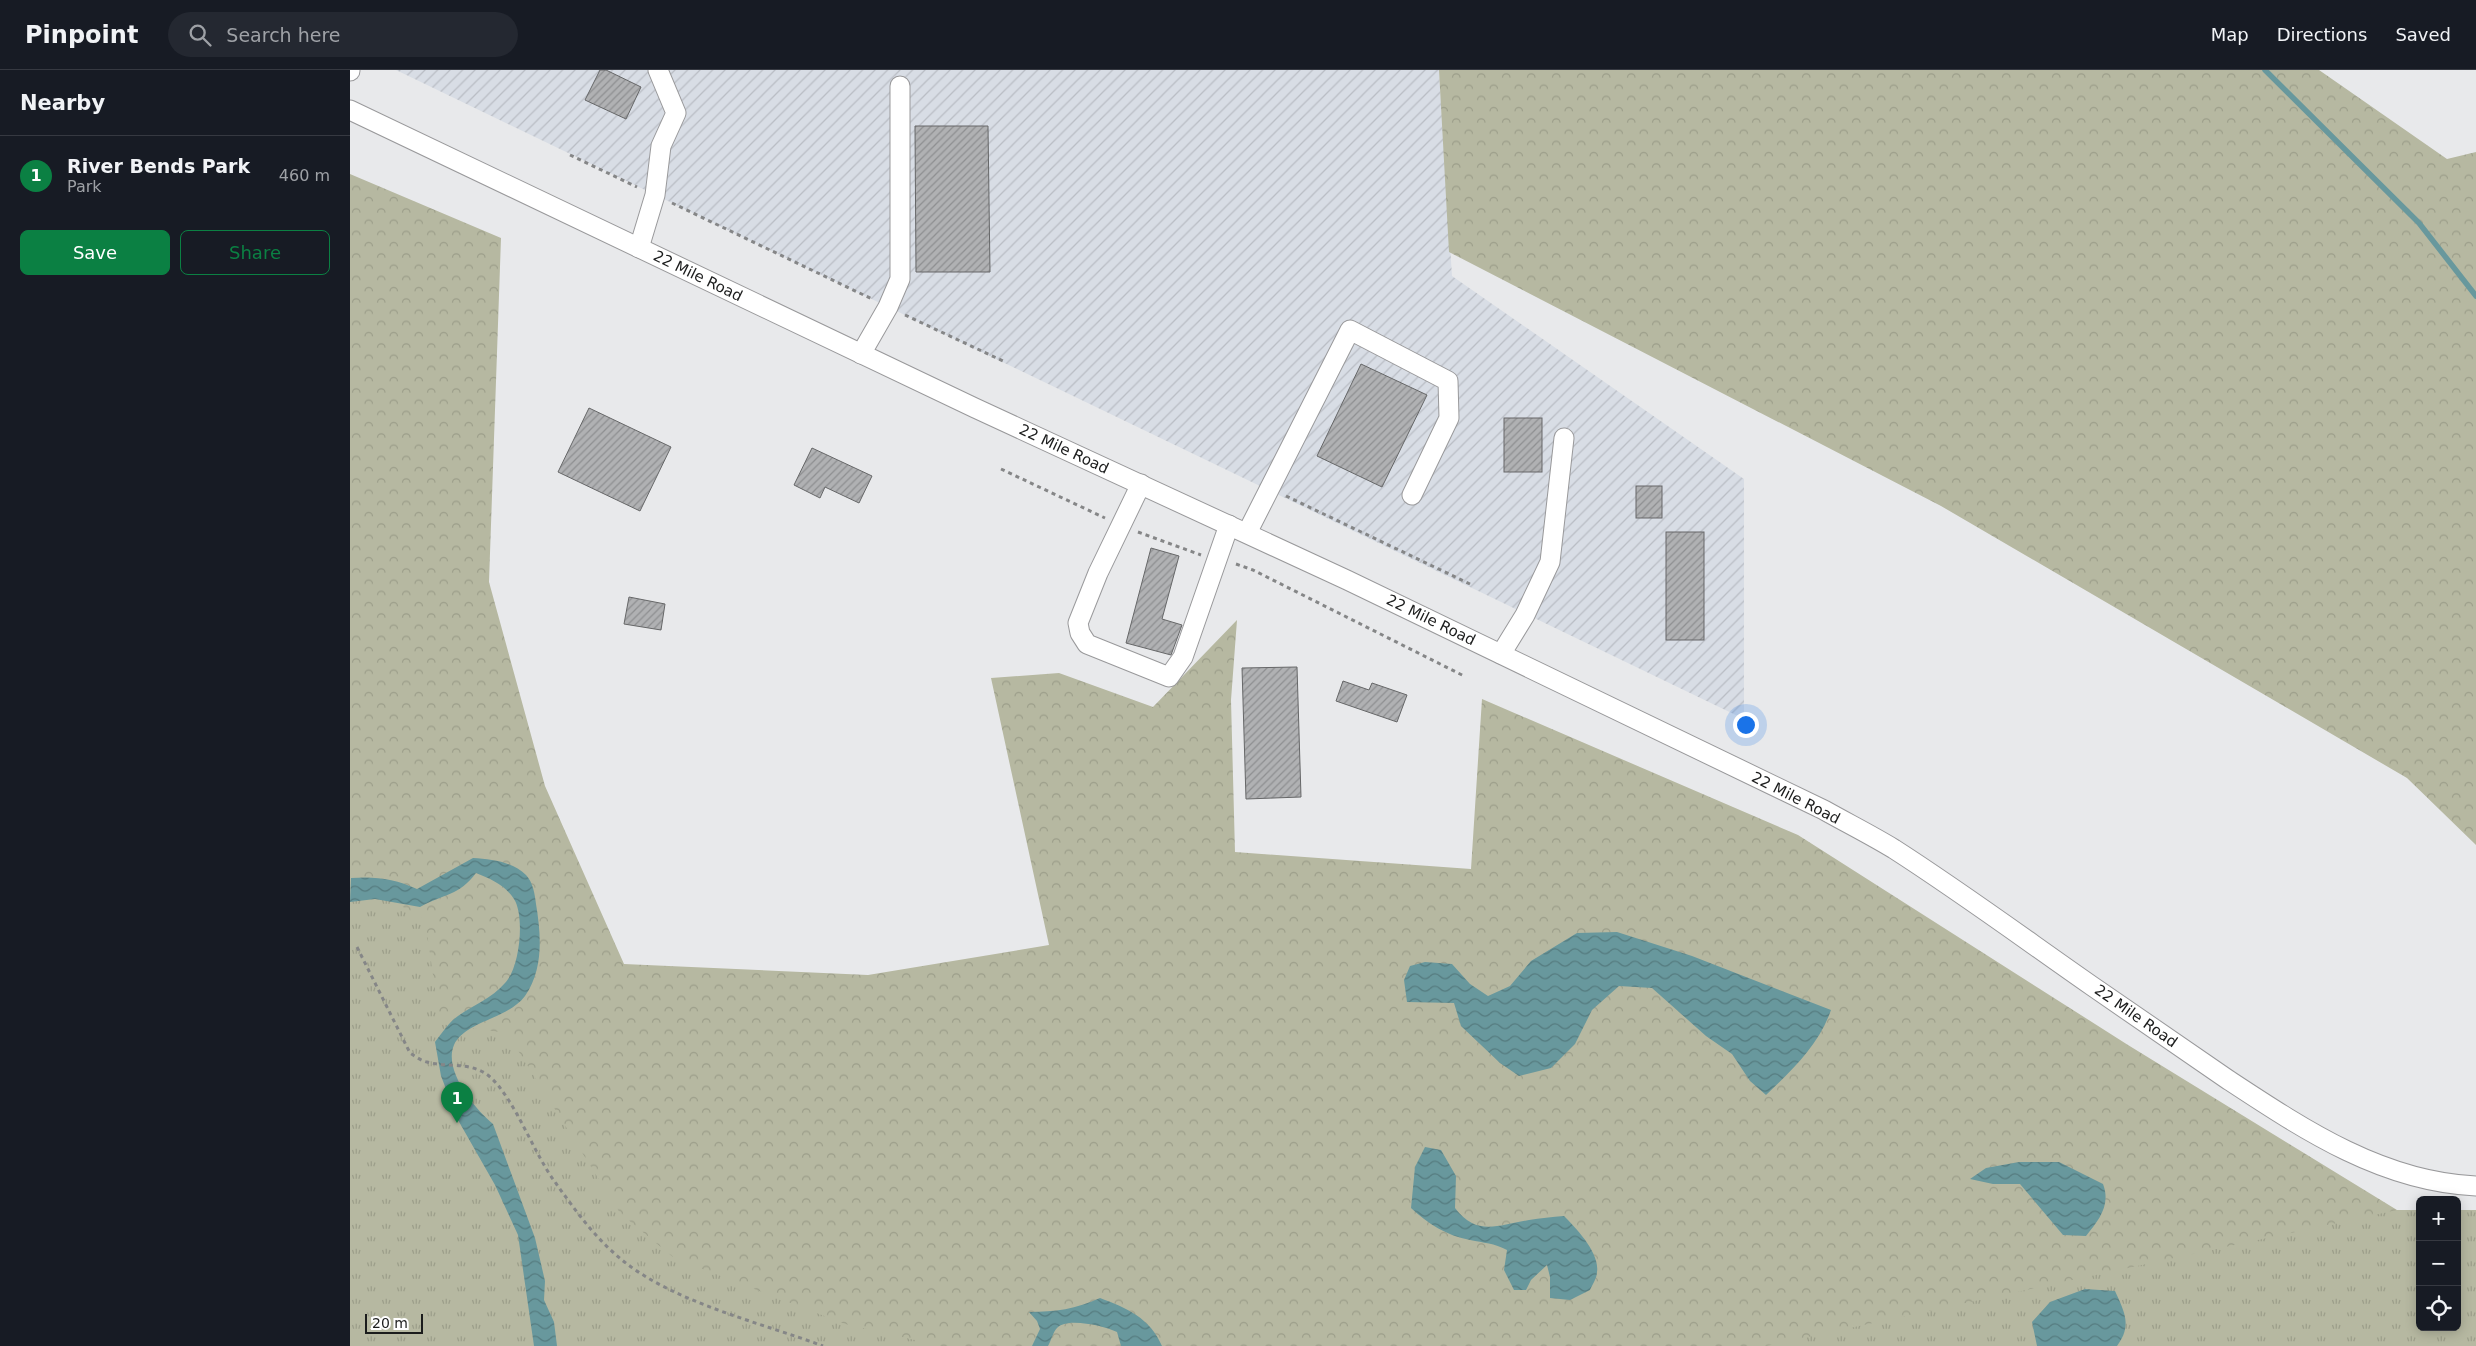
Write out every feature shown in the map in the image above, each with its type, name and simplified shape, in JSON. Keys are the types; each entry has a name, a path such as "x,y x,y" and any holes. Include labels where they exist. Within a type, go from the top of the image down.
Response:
{"street":[{"path":"639,248 655,195 662,146 676,112 658,70"},
{"path":"861,354 888,307 900,279 900,86"},
{"name":"22 Mile Road","path":"350,110 861,354 1501,654 1824,810 1892,849 1969,900 2154,1030 2268,1106 2343,1149 2378,1166 2411,1176 2459,1186 2476,1186"},
{"path":"1247,534 1350,330 1448,381 1449,418 1412,495"},
{"path":"1501,654 1525,615 1550,562 1564,438"},
{"path":"1141,484 1098,572 1078,623 1080,633 1087,644 1170,676 1183,657 1228,525"}],"path":[{"path":"570,154 1003,361"},
{"path":"1270,489 1470,584"},
{"path":"357,947 410,1053 426,1062 470,1066 488,1076 500,1090 549,1174 601,1241 621,1260 644,1276 670,1289 769,1328 823,1346"}],"shaded area":[{"path":"396,70 1439,70 1452,276 1744,479 1744,719"}],"green space":[{"path":"1439,70 2319,70 2447,159 2476,152 2476,845 2407,778 1941,506 1449,252"},
{"path":"350,174 501,238 489,582 545,786 624,964 868,975 1049,945 991,678 1059,673 1153,707 1237,620 1231,700 1235,852 1471,869 1482,699 1798,835 2128,1045 2397,1210 2416,1210 2416,1331 2461,1331 2461,1210 2476,1210 2476,1346 350,1346"},
{"path":"350,878 425,919 440,1024 507,1033 620,1213 674,1258 845,1324 941,1346 350,1346"},
{"path":"2397,1210 2416,1210 2416,1331 2461,1331 2461,1210 2476,1210 2476,1346 1766,1346"}],"water":[{"path":"473,858 495,860 509,864 526,875 532,885 535,897 540,951 531,986 525,996 518,1004 508,1010 467,1030 454,1045 452,1055 453,1066 463,1089 478,1109 493,1124 535,1238 545,1281 544,1300 554,1322 557,1346 534,1346 518,1235 495,1185 458,1120 441,1076 435,1042 455,1018 494,993 510,976 517,954 520,929 514,899 502,886 476,873 470,881 457,890 420,907 375,899 350,902 351,878 369,877 385,879 417,889"},
{"path":"1617,932 1692,956 1831,1010 1826,1023 1804,1056 1766,1095 1750,1081 1732,1054 1706,1036 1652,988 1619,986 1592,1010 1575,1044 1551,1068 1519,1076 1500,1063 1461,1026 1454,1003 1407,1002 1404,980 1410,966 1425,962 1452,964 1470,984 1488,996 1510,986 1531,961 1577,933"},
{"path":"1425,1147 1441,1150 1456,1176 1455,1208 1471,1223 1489,1227 1564,1216 1586,1241 1595,1257 1597,1274 1590,1290 1570,1300 1550,1298 1550,1277 1547,1265 1531,1280 1526,1290 1514,1290 1504,1270 1507,1250 1453,1235 1431,1224 1417,1214 1411,1208 1415,1167"},
{"path":"2019,1162 2059,1162 2103,1184 2106,1199 2105,1205 2099,1218 2086,1236 2063,1235 2020,1184 1993,1184 1970,1179 1986,1168"},
{"path":"2085,1289 2115,1291 2122,1306 2126,1326 2122,1339 2117,1346 2037,1346 2032,1322 2050,1302"},
{"path":"1100,1298 1137,1315 1151,1328 1162,1346 1121,1346 1117,1332 1095,1325 1069,1323 1057,1328 1048,1346 1032,1346 1040,1329 1037,1321 1029,1312 1065,1309"}],"building":[{"path":"600,70 606,70 641,87 626,119 585,100"},
{"path":"915,126 988,126 990,272 916,272"},
{"path":"1361,364 1427,395 1382,487 1317,456"},
{"path":"589,408 671,447 640,511 558,472"},
{"path":"1504,418 1542,418 1542,472 1504,472"},
{"path":"812,448 872,476 859,503 825,487 820,498 794,485"},
{"path":"1636,486 1662,486 1662,518 1636,518"},
{"path":"1666,532 1704,532 1704,640 1666,640"},
{"path":"1151,548 1179,556 1162,619 1182,625 1171,655 1126,643"},
{"path":"629,597 665,604 661,630 624,624"},
{"path":"1297,667 1301,797 1246,799 1242,668"},
{"path":"1343,681 1369,690 1372,683 1407,695 1397,722 1336,701"}],"waterway":[{"path":"2265,70 2419,223 2476,296"}],"place":[{"name":"River Bends Park","path":"457,1123"}]}
